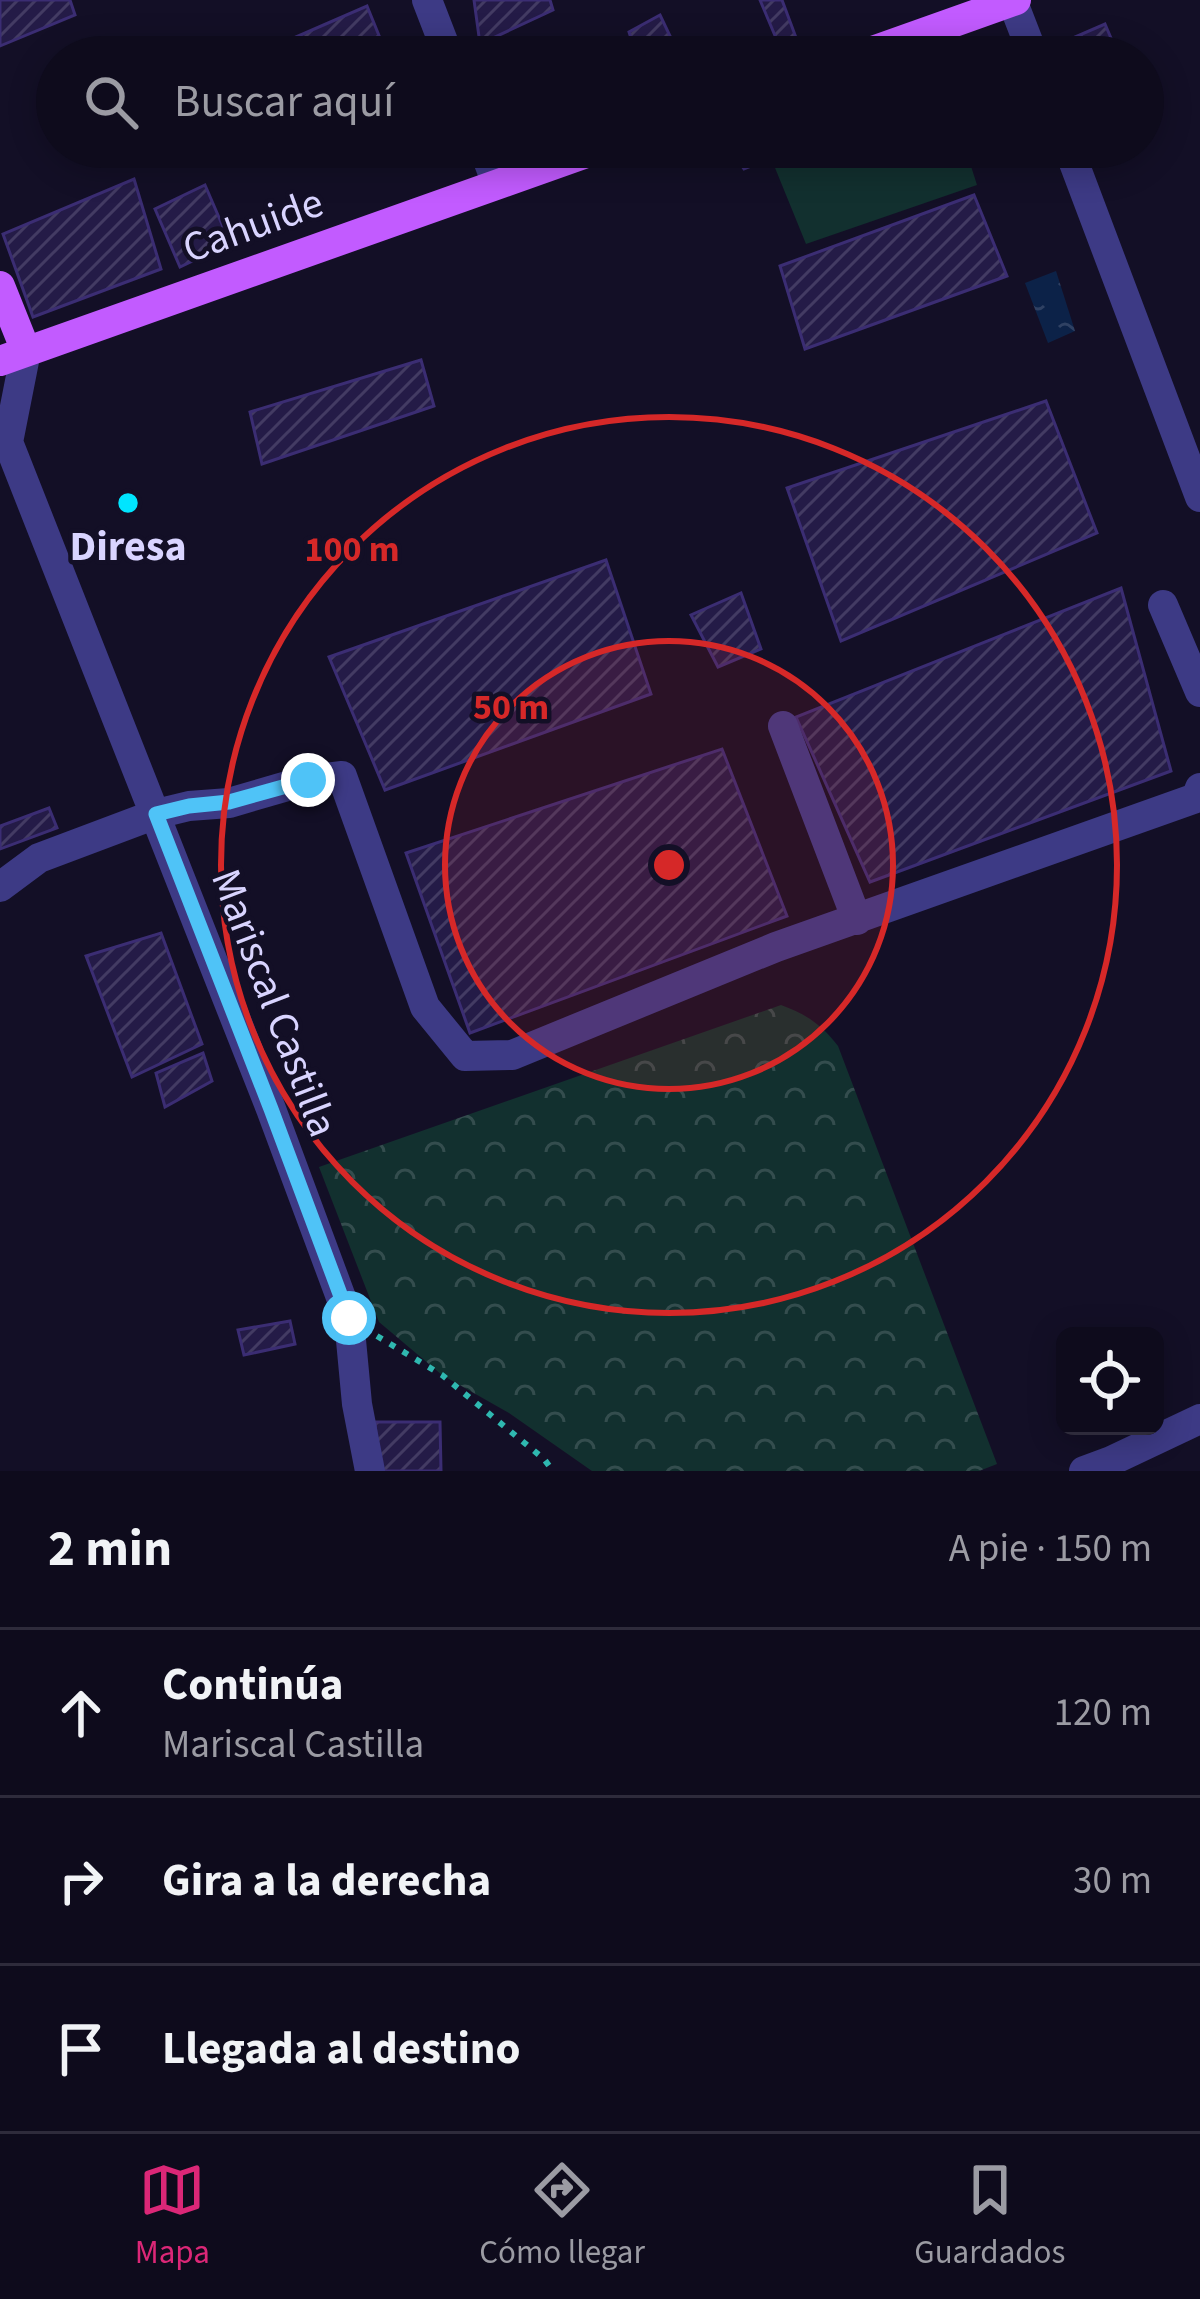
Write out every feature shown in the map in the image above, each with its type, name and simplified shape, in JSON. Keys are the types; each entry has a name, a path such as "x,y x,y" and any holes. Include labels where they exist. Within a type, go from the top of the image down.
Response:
{"main road":[{"path":"914,36 1014,0"},
{"name":"Cahuide","path":"13,356 543,168"},
{"path":"0,286 13,356"}],"street":[{"path":"427,0 440,36"},
{"path":"1014,0 1027,36"},
{"path":"491,168 497,184"},
{"path":"1075,168 1198,486"},
{"name":"Mariscal Castilla","path":"13,356 4,438 156,814 349,1318 357,1404 370,1471"},
{"path":"1163,605 1200,692"},
{"path":"783,726 857,920"},
{"path":"0,887 39,858 156,814 342,776 425,1007 465,1056 512,1055 776,947 1196,798 1200,788"},
{"path":"1084,1471 1200,1419"}],"path":[{"path":"349,1318 442,1375 553,1471"}],"green space":[{"path":"775,168 972,168 977,185 806,244"},
{"path":"781,1005 813,1021 838,1046 997,1464 979,1471 592,1471 509,1413 442,1375 379,1322 319,1167"}],"water":[{"path":"1056,271 1075,331 1048,343 1025,283"}],"building":[{"path":"0,0 70,0 75,15 0,46"},
{"path":"474,0 550,0 553,10 497,36 479,36"},
{"path":"760,0 782,0 795,36 775,36"},
{"path":"367,6 379,36 298,36"},
{"path":"660,15 670,36 630,36 629,32"},
{"path":"1105,24 1110,36 1077,36"},
{"path":"134,179 161,269 33,317 3,234"},
{"path":"205,185 230,243 180,267 155,209"},
{"path":"974,195 1007,276 805,349 780,266"},
{"path":"421,360 434,406 262,464 250,412"},
{"path":"1046,401 1097,533 841,641 787,488"},
{"path":"606,560 651,694 385,790 329,657"},
{"path":"1121,588 1171,771 870,882 796,717"},
{"path":"741,593 761,649 718,667 691,615"},
{"path":"722,749 787,916 470,1033 406,853"},
{"path":"49,808 57,828 0,849 0,826"},
{"path":"161,933 202,1044 132,1077 86,956"},
{"path":"203,1053 212,1081 165,1107 156,1073"},
{"path":"290,1321 295,1344 244,1355 238,1330"},
{"path":"375,1422 440,1422 441,1471 379,1471"}],"place":[{"name":"Diresa","path":"128,503"}],"route":[{"path":"308,780 229,802 156,814 349,1318"}]}
